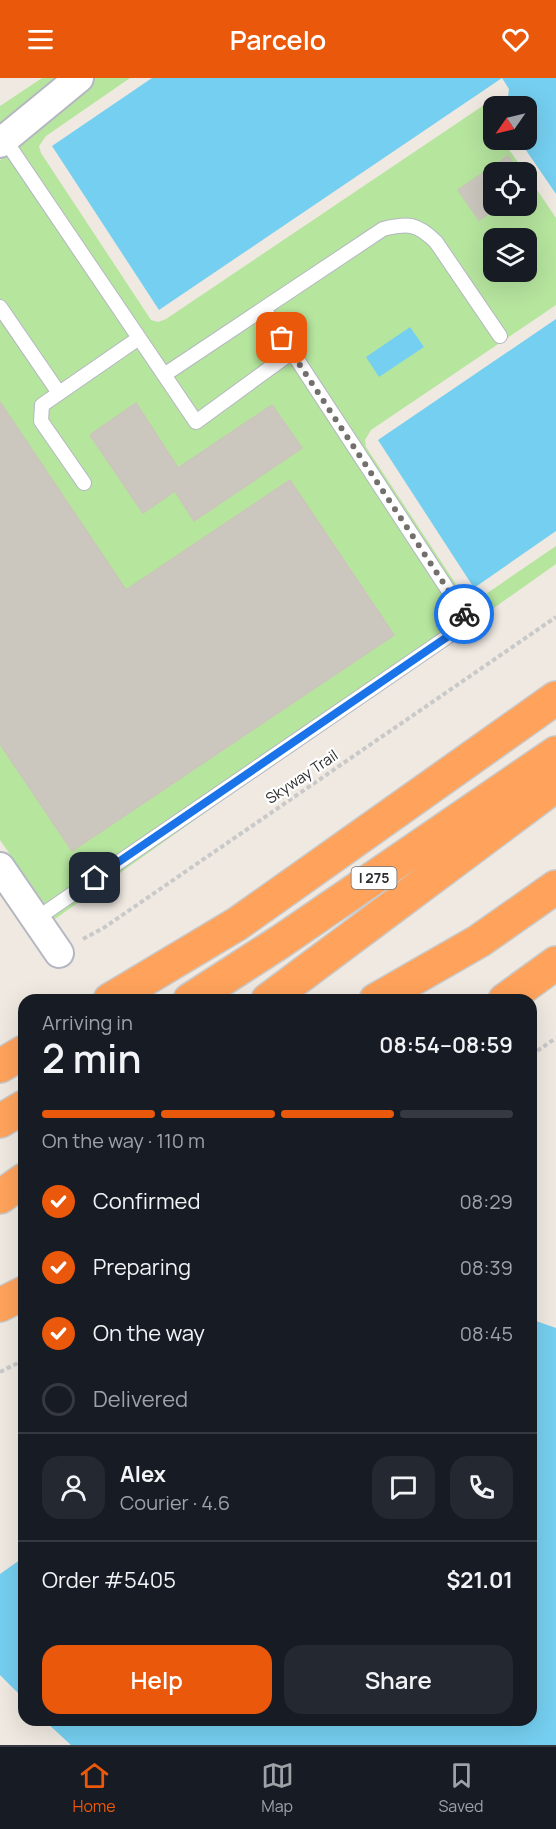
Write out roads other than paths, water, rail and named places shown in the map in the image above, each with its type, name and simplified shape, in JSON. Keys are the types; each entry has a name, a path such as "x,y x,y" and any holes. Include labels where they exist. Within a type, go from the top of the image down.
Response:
{"highway":[{"path":"120,994 237,924 556,698"},
{"name":"I 275","path":"199,994 280,942 556,753"},
{"path":"276,994 556,785"},
{"path":"386,994 479,941 556,887"},
{"path":"513,994 556,963"},
{"path":"0,1066 18,1056"},
{"path":"0,1121 18,1110"},
{"path":"0,1169 18,1163"},
{"path":"0,1197 18,1184"},
{"path":"0,1305 18,1296"}],"street":[{"path":"3,141 79,78"},
{"path":"0,867 59,953"}],"lane":[{"path":"3,141 196,422 292,352"},
{"path":"164,375 383,229 410,224 424,230 435,242 500,336"},
{"path":"0,307 59,393"},
{"path":"36,918 469,622 264,309"},
{"path":"84,483 40,422 42,405 139,338"}],"water":[{"path":"152,78 502,78 159,310 52,146"},
{"path":"502,78 556,78 556,194 537,166 537,162 534,162 526,150 537,150 537,96 508,96 509,89"},
{"path":"556,319 556,531 474,588 378,440"},
{"path":"410,327 424,347 379,377 366,357"},
{"path":"537,1321 556,1328 556,1745 71,1745 50,1726 537,1726"},
{"path":"18,1561 18,1693 0,1675 0,1574"}]}
